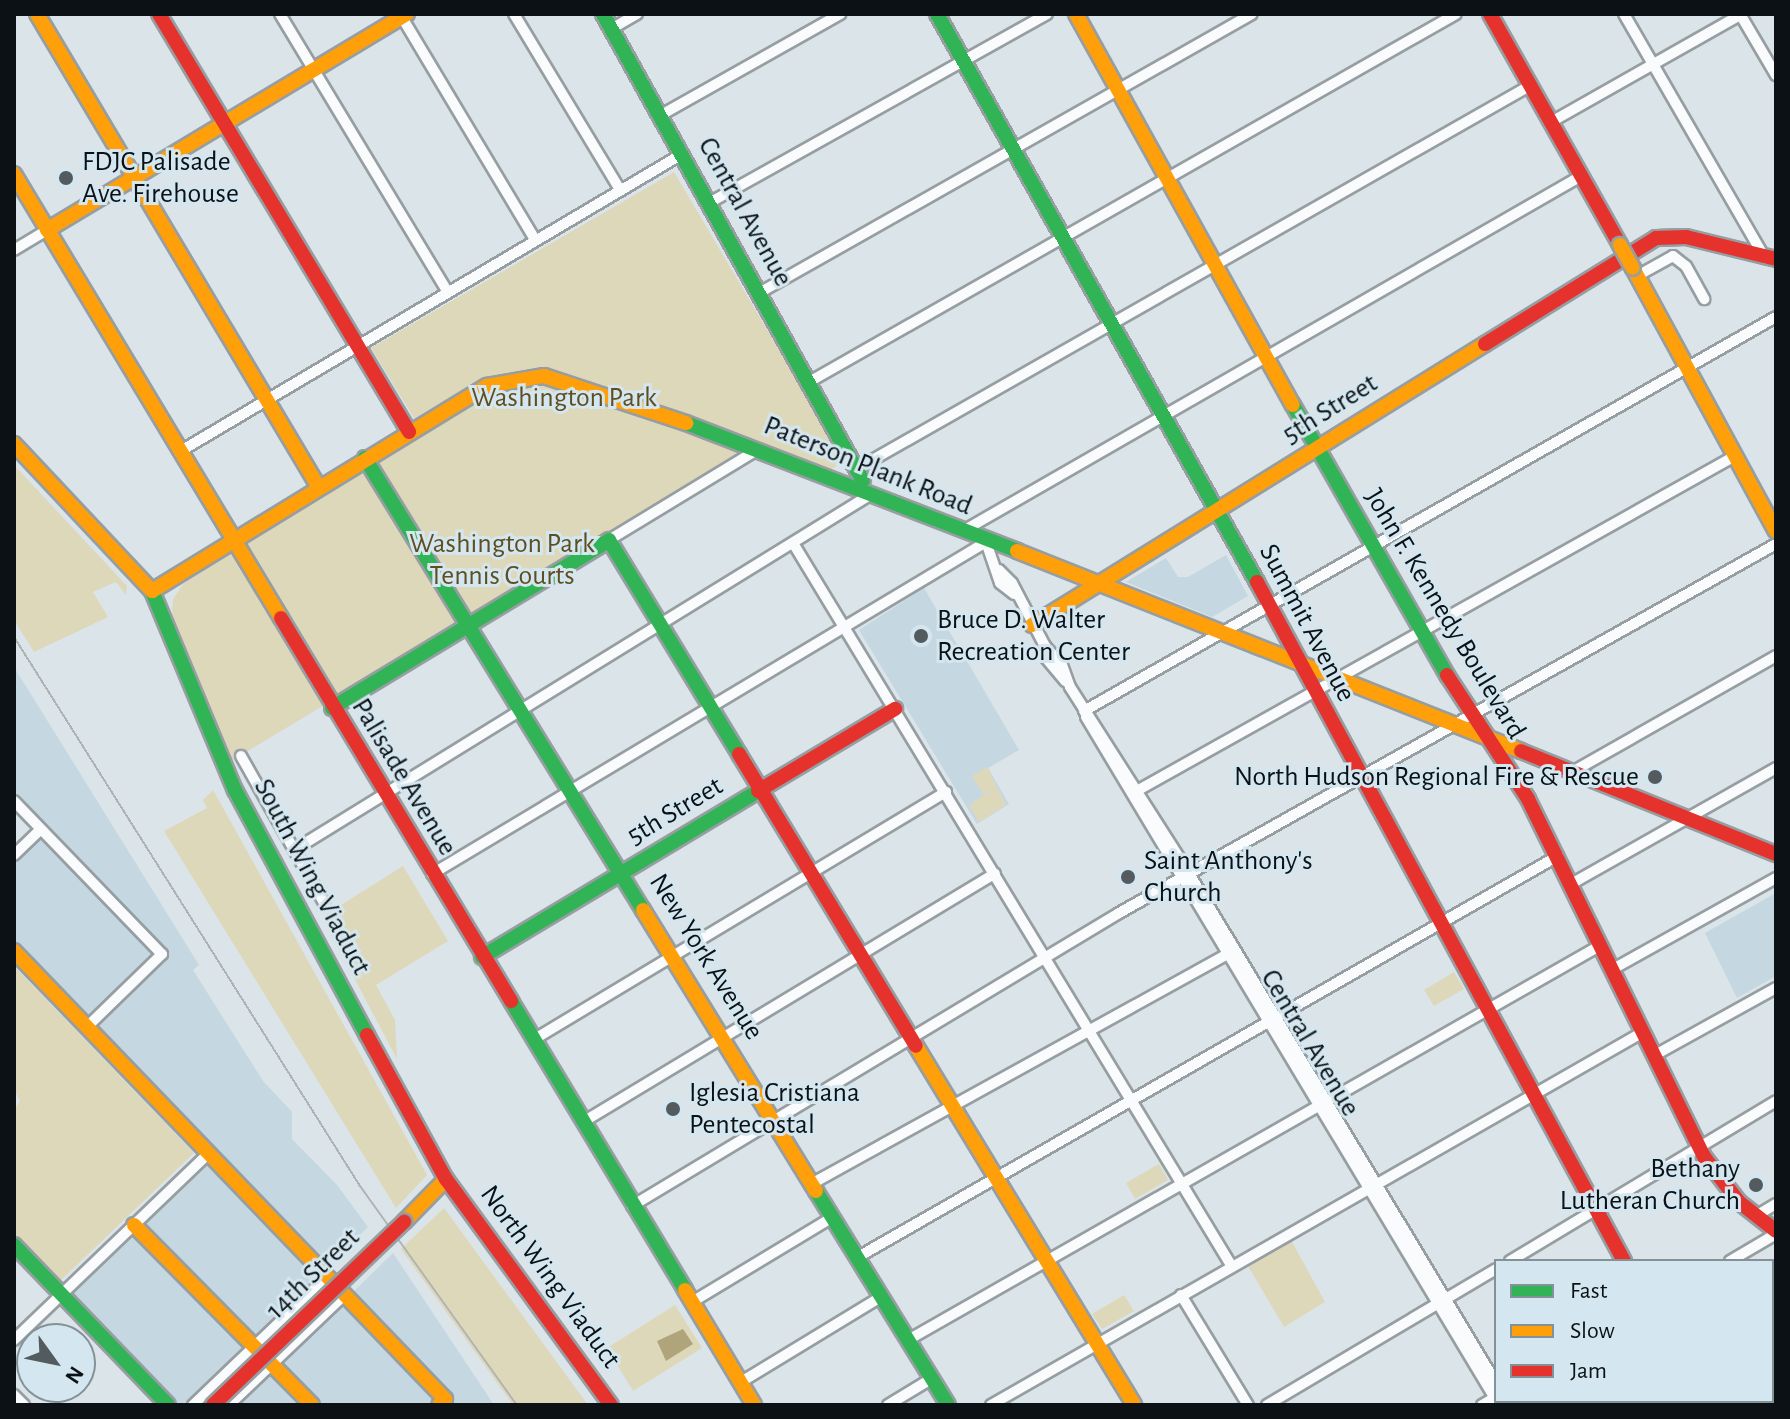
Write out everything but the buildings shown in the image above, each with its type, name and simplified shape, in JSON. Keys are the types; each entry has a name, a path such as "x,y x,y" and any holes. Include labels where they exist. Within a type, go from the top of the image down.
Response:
{"street":[{"path":"37,14 318,486"},
{"path":"159,14 355,347 409,432"},
{"path":"280,14 448,292"},
{"path":"514,14 620,190"},
{"name":"Central Avenue","path":"603,14 861,474 868,496"},
{"path":"611,29 637,14"},
{"path":"661,115 840,14"},
{"name":"Summit Avenue","path":"937,14 1217,509 1623,1259"},
{"path":"709,203 1047,14"},
{"name":"John F. Kennedy Boulevard","path":"1076,14 1421,631 1558,856 1699,1145 1723,1185 1776,1232"},
{"path":"759,293 1252,14"},
{"path":"809,382 1456,14"},
{"path":"1490,14 1776,531"},
{"path":"1624,14 1770,259"},
{"path":"1551,122 1741,14 1776,75"},
{"path":"14,250 403,15 535,240"},
{"path":"861,474 1531,85"},
{"path":"179,452 682,154"},
{"name":"Palisade Avenue","path":"14,174 332,708 754,1405"},
{"path":"963,531 1266,353 1581,176"},
{"name":"5th Street","path":"1032,625 1656,238 1686,237 1770,259"},
{"path":"1635,272 1673,256 1686,266 1704,299"},
{"path":"1084,711 1776,317"},
{"name":"Paterson Plank Road","path":"152,591 318,486 487,386 544,376 592,387 986,542 1099,582 1457,723 1776,854"},
{"name":"Central Avenue","path":"839,436 844,454 861,474"},
{"path":"14,444 152,591"},
{"path":"332,708 757,450"},
{"path":"828,479 837,474 844,454"},
{"path":"1134,793 1735,456"},
{"name":"New York Avenue","path":"365,458 674,954 948,1405"},
{"path":"294,850 519,707 868,496"},
{"path":"609,540 1134,1405"},
{"path":"432,874 986,542"},
{"name":"Central Avenue","path":"986,542 999,570 1000,583 1014,594 1045,646 1046,658 1066,681 1134,793 1442,1302 1494,1396"},
{"path":"793,543 1231,1265"},
{"path":"632,1206 1184,876 1776,544"},
{"name":"South Wing Viaduct","path":"152,591 235,790 446,1179"},
{"path":"1572,772 1776,656"},
{"name":"5th Street","path":"482,957 895,709"},
{"path":"241,756 324,903"},
{"path":"1571,884 1776,768"},
{"path":"533,1040 946,792"},
{"path":"14,801 162,954 87,1027"},
{"path":"14,855 41,829"},
{"path":"858,1257 1558,856"},
{"path":"583,1122 995,873"},
{"path":"1613,969 1776,878"},
{"path":"908,1340 1601,945"},
{"path":"14,951 346,1295 445,1403"},
{"path":"813,1183 951,1103 1230,953"},
{"path":"1655,1055 1776,988"},
{"path":"991,1405 1643,1032"},
{"path":"1513,1259 1776,1101"},
{"path":"14,1340 209,1153"},
{"name":"14th Street","path":"213,1405 446,1179"},
{"name":"North Wing Viaduct","path":"446,1179 611,1405"},
{"path":"1756,1216 1776,1204"},
{"path":"692,1302 833,1217"},
{"path":"134,1225 312,1405"},
{"path":"1733,1259 1776,1232"},
{"path":"14,1245 168,1405"},
{"path":"1267,1405 1494,1270"},
{"name":"14th Street","path":"193,1405 327,1277"},
{"name":"14th Street","path":"231,1405 346,1295"},
{"path":"1181,1295 1248,1405"},
{"path":"741,1382 881,1297"},
{"name":"Central Avenue","path":"1442,1302 1494,1380"},
{"path":"888,1405 931,1379"},
{"path":"14,1395 24,1405"}],"shaded area":[{"path":"1226,555 1248,596 1212,617 1126,582 1166,558 1178,577 1188,577"},
{"path":"924,588 1019,750 988,768 1009,804 977,824 859,630"},
{"path":"14,667 199,965 193,970 263,1081 292,1112 292,1139 337,1185 368,1227 183,1405 176,1405 96,1328 96,1323 91,1323 61,1294 211,1147 14,941 14,861 42,834 14,804"},
{"path":"1776,893 1776,976 1737,998 1705,933"},
{"path":"393,1253 494,1405 238,1405"},
{"path":"683,1329 693,1344 666,1361 657,1341"}],"green space":[{"name":"Washington Park","path":"674,172 840,453 836,467 825,471 754,447 231,761 172,615 173,599 183,584 422,431 371,348"},
{"path":"14,465 127,586 126,595 116,582 93,592 108,617 34,652 14,620"},
{"path":"987,767 1006,805 979,822 969,805 994,788 983,794 972,776"},
{"path":"213,790 427,1175 396,1208 164,831 207,808 203,800"},
{"path":"403,866 448,941 376,985 395,1020 397,1059 322,917"},
{"path":"14,966 194,1153 60,1281 14,1233 14,1110 20,1101 14,1090"},
{"path":"1454,972 1464,989 1434,1006 1424,990"},
{"path":"1159,1164 1168,1180 1135,1199 1126,1183"},
{"path":"444,1208 588,1405 513,1405 401,1249"},
{"path":"1291,1240 1325,1302 1284,1327 1248,1266"},
{"path":"1124,1295 1134,1311 1102,1329 1092,1314"},
{"path":"675,1305 702,1348 633,1391 607,1348"}],"tram line":[{"path":"14,637 360,1186 517,1405"}],"traffic: fast":[{"path":"603,14 863,481"},
{"path":"937,14 1257,582"},
{"path":"1293,405 1447,675"},
{"path":"686,423 1017,551"},
{"path":"365,458 643,910"},
{"path":"332,708 609,540 739,754"},
{"path":"152,591 235,790 367,1035"},
{"path":"482,957 758,791"},
{"path":"511,1001 685,1290"},
{"path":"816,1191 948,1405"},
{"path":"14,1245 168,1405"}],"traffic: slow":[{"path":"37,14 318,486"},
{"path":"47,230 407,14"},
{"path":"1076,14 1293,405"},
{"path":"14,174 281,618"},
{"path":"1620,245 1633,268"},
{"path":"1633,268 1776,531"},
{"path":"1032,625 1485,344"},
{"path":"152,591 487,386 544,376 686,423"},
{"path":"14,444 152,591"},
{"path":"1017,551 1521,751"},
{"path":"643,910 816,1191"},
{"path":"14,951 445,1399 439,1405"},
{"path":"916,1046 1134,1405"},
{"path":"404,1222 446,1179"},
{"path":"134,1225 312,1405"},
{"path":"685,1290 754,1405"}],"traffic: jam":[{"path":"159,14 409,432"},
{"path":"1490,14 1620,245"},
{"path":"1485,344 1656,238 1686,237 1776,259"},
{"path":"1257,582 1623,1259"},
{"path":"281,618 511,1001"},
{"path":"1447,675 1528,799 1705,1158 1739,1202 1776,1231"},
{"path":"758,791 895,709"},
{"path":"1521,751 1776,854"},
{"path":"739,754 916,1046"},
{"path":"367,1035 446,1179 611,1405"},
{"path":"213,1405 404,1222"}],"place":[{"name":"FDJC Palisade Ave. Firehouse","path":"66,178"},
{"name":"Bruce D. Walter Recreation Center","path":"921,636"},
{"name":"North Hudson Regional Fire & Rescue","path":"1655,777"},
{"name":"Saint Anthony's Church","path":"1128,877"},
{"name":"Iglesia Cristiana Pentecostal","path":"673,1109"},
{"name":"Bethany Lutheran Church","path":"1756,1185"}],"park label":[{"name":"Washington Park Tennis Courts","path":"502,560"}]}
